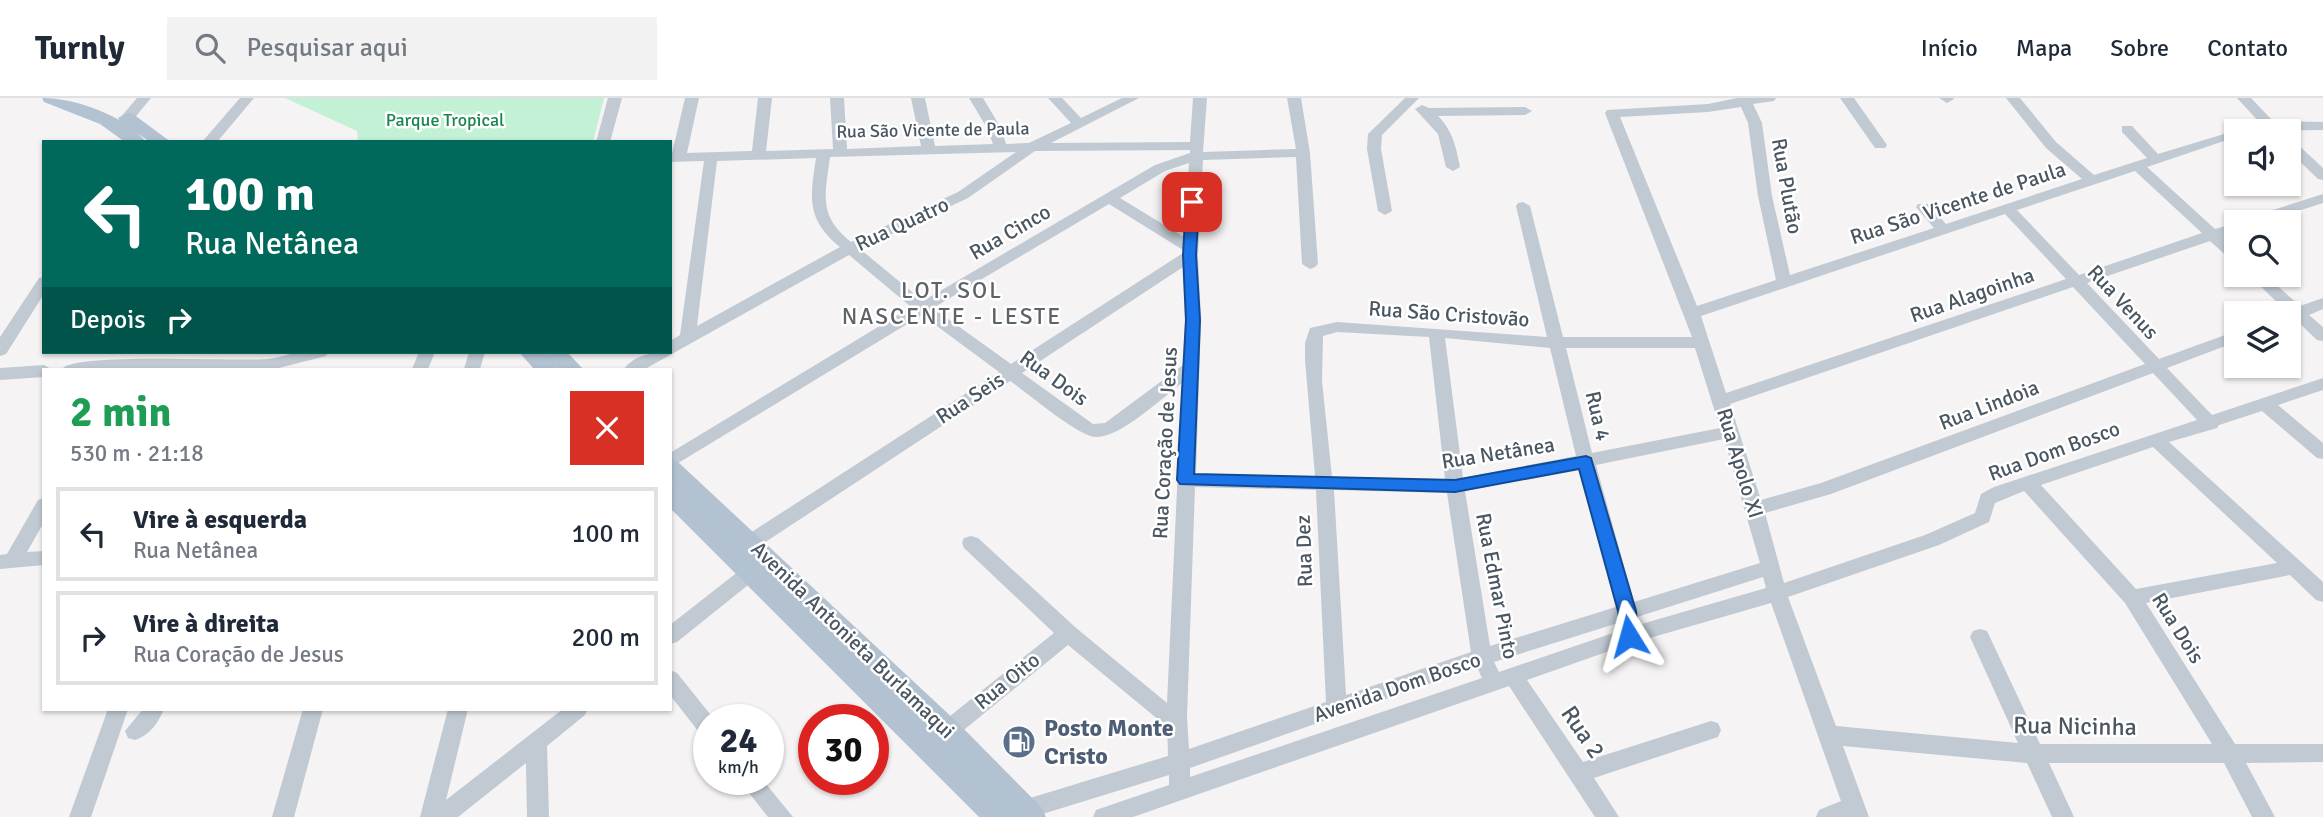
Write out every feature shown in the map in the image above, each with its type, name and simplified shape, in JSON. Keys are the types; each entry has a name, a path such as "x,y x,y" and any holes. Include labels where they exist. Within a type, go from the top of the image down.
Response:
{"main road":[{"path":"50,98 89,112 133,140"},
{"path":"90,98 127,118 159,140"},
{"path":"545,360 569,368"},
{"name":"Avenida Antonieta Burlamaqui","path":"672,470 751,542 843,647 1014,815"},
{"name":"Avenida Antonieta Burlamaqui","path":"672,495 751,572 947,731 1014,815"}],"street":[{"path":"127,118 144,98"},
{"path":"211,140 247,98"},
{"path":"604,140 615,98"},
{"path":"675,158 692,98"},
{"path":"759,155 765,98"},
{"name":"Rua Dois","path":"836,98 832,152 819,196 822,222 848,249 1008,373 1079,424 1097,431 1119,422 1192,367"},
{"path":"918,98 929,150"},
{"path":"976,98 994,128 1001,148"},
{"path":"1055,98 1080,125"},
{"name":"Rua Coração de Jesus","path":"1180,790 1177,717 1185,480 1192,367 1190,252 1200,98"},
{"path":"1294,98 1303,153 1310,264"},
{"path":"1745,100 1769,98"},
{"path":"1847,98 1880,145"},
{"path":"2244,98 2264,119"},
{"path":"1385,211 1374,149 1375,134 1411,99 1448,135 1453,167"},
{"path":"2013,99 2051,145 2094,182"},
{"name":"Rua Quatro","path":"672,347 848,249 963,195 1032,147 1080,125 1123,100"},
{"name":"Rua Apolo XI","path":"1745,100 1708,108 1612,113 1692,313 1755,509 1777,593 1856,812"},
{"name":"Rua Plutão","path":"1745,100 1755,123 1765,196 1784,282"},
{"path":"1426,111 1525,111"},
{"path":"2301,127 2323,126"},
{"path":"2127,129 2157,161"},
{"name":"Rua São Vicente de Paula","path":"1692,313 1942,228 2094,182 2224,137"},
{"name":"Rua São Vicente de Paula","path":"675,158 1032,147 1303,153"},
{"name":"Rua Cinco","path":"672,461 922,308 1160,168 1196,151"},
{"path":"2301,155 2323,176"},
{"path":"688,338 711,157"},
{"path":"2139,167 2224,246"},
{"path":"1110,198 1190,252"},
{"path":"2286,210 2323,198"},
{"name":"Rua 4","path":"1523,206 1586,462 1627,611 1629,636"},
{"path":"1923,207 1942,228"},
{"name":"Rua Venus","path":"2007,208 2211,424"},
{"name":"Rua Alagoinha","path":"1721,401 2224,231"},
{"name":"Rua Seis","path":"751,542 1190,252"},
{"path":"0,350 42,285"},
{"path":"2267,287 2281,301"},
{"path":"2301,312 2323,303"},
{"path":"2301,320 2323,336"},
{"name":"Rua São Cristovão","path":"1337,327 1436,332 1558,343 1702,342"},
{"name":"Rua Dez","path":"1336,707 1313,340 1316,332 1337,327"},
{"name":"Rua Edmar Pinto","path":"1436,332 1455,486 1482,657 1504,679"},
{"name":"Rua Lindoia","path":"1755,509 1825,489 2224,341"},
{"path":"78,368 124,362 197,368 270,362 310,354"},
{"path":"634,368 660,354"},
{"path":"0,374 42,371"},
{"name":"Rua Dom Bosco","path":"1777,593 1963,528 1983,517 1987,499 2028,483 2155,439 2211,424 2323,384"},
{"path":"2264,403 2323,453"},
{"name":"Rua Netânea","path":"1185,480 1455,486 1730,432"},
{"path":"2155,439 2323,594"},
{"name":"Rua Dois","path":"2028,483 2132,597 2230,754 2264,817"},
{"path":"6,561 42,508"},
{"path":"971,543 1069,633 1167,715 1177,717"},
{"path":"6,561 42,558"},
{"name":"Avenida Dom Bosco","path":"1014,815 1180,762 1482,657 1771,567"},
{"path":"2132,597 2199,587 2292,567"},
{"path":"672,634 751,572"},
{"name":"Avenida Dom Bosco","path":"1104,817 1629,636 1777,593"},
{"name":"Rua Oito","path":"947,731 1069,633"},
{"path":"1980,637 2063,817"},
{"name":"Rua 2","path":"1504,679 1579,773 1608,817"},
{"path":"672,682 693,708"},
{"path":"80,817 117,711"},
{"path":"135,731 153,711"},
{"path":"283,817 312,711"},
{"path":"430,817 457,711"},
{"path":"441,817 575,711"},
{"path":"1579,773 1711,730"},
{"name":"Rua Nicinha","path":"1827,734 2035,754 2323,753"},
{"path":"536,742 538,817"},
{"path":"763,795 782,817"},
{"path":"1827,817 1856,812"}],"green space":[{"name":"Parque Tropical","path":"285,98 604,98 594,140 358,140 357,131"}],"place":[{"name":"Posto Monte Cristo","path":"1019,742"}],"district":[{"name":"LOT. SOL NASCENTE - LESTE","path":"952,303"}],"route":[{"path":"1192,202 1189,255 1193,320 1192,367 1185,480 1455,486 1586,462 1627,611 1629,636"}]}
